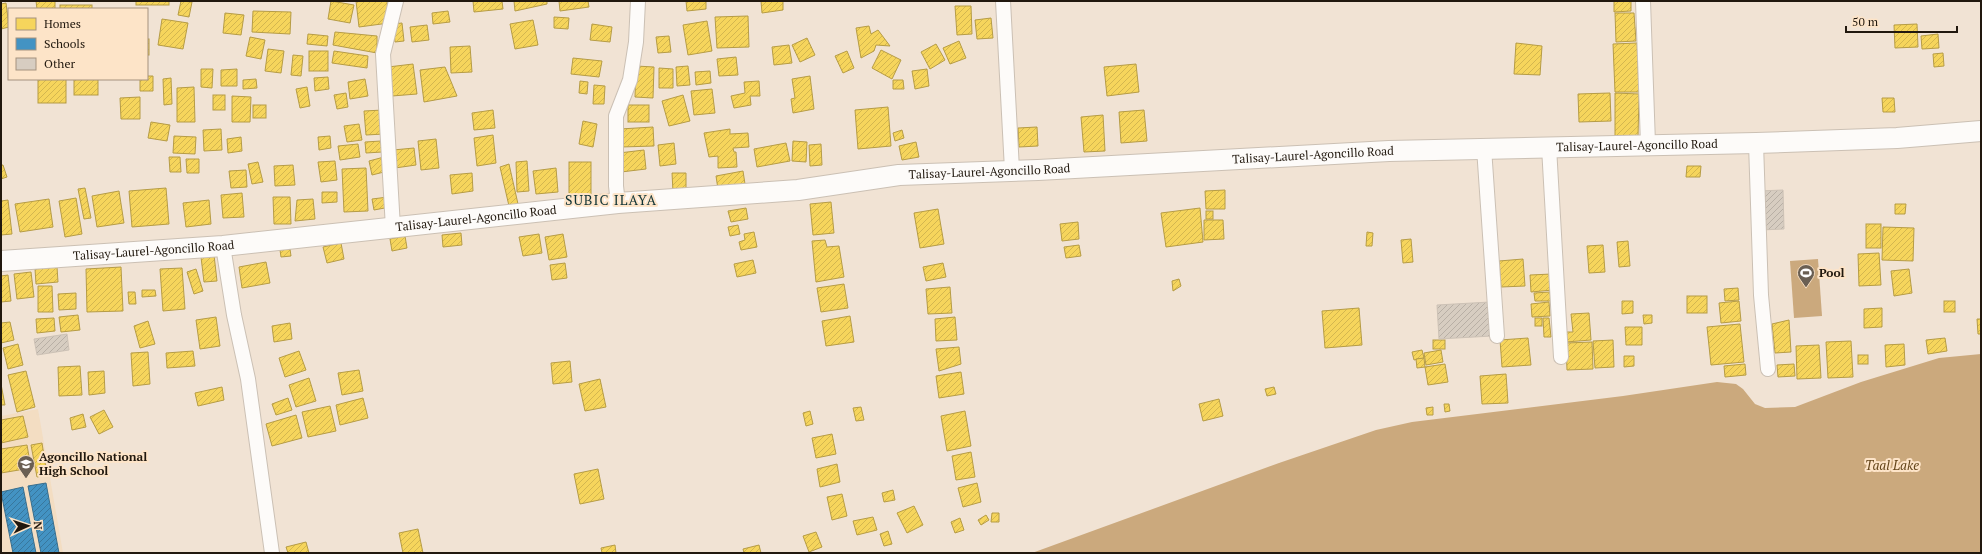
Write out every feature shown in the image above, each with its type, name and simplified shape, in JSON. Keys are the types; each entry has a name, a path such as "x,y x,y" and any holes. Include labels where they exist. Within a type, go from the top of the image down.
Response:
{"main road":[{"name":"Talisay-Laurel-Agoncillo Road","path":"1,261 224,246 618,203 798,190 900,175 1038,170 1389,151 1648,144 1756,143 1897,138 1981,131"}],"street":[{"path":"393,228 383,54 396,1"},
{"path":"618,203 616,186 616,116 630,80 636,42 638,1"},
{"path":"1003,1 1012,170"},
{"path":"1643,1 1648,144"},
{"path":"1756,143 1761,295 1768,369"},
{"path":"1549,147 1561,357"},
{"path":"1484,148 1497,336"},
{"path":"224,246 234,315 248,379 272,553"}],"shaded area":[{"name":"Agoncillo National High School","path":"38,409 63,553 3,553 1,543 1,416"}],"water":[{"name":"Pool","path":"1818,259 1822,316 1794,318 1790,261"},
{"name":"Taal Lake","path":"1981,354 1981,553 1032,553 1279,463 1376,430 1412,422 1623,396 1717,382 1736,384 1743,389 1755,404 1765,408 1795,407 1861,382 1939,358"}],"building: Homes":[{"path":"36,1 55,1 55,8 37,8"},
{"path":"136,1 169,1 169,5 136,5"},
{"path":"181,1 192,2 189,17 178,15"},
{"path":"331,1 354,5 350,23 328,19"},
{"path":"356,1 387,1 389,23 359,27"},
{"path":"473,1 502,1 503,9 474,12"},
{"path":"514,1 547,1 547,4 515,11"},
{"path":"559,1 588,1 589,7 560,11"},
{"path":"686,1 706,1 706,9 687,11"},
{"path":"761,1 783,1 783,10 762,13"},
{"path":"1614,1 1631,1 1631,11 1614,12"},
{"path":"6,3 8,27 1,29 1,4"},
{"path":"60,5 92,5 92,8 60,8"},
{"path":"955,6 971,6 972,34 957,35"},
{"path":"253,11 291,12 290,34 252,32"},
{"path":"448,11 450,22 433,24 432,13"},
{"path":"225,13 244,15 241,35 223,33"},
{"path":"1615,13 1634,13 1636,41 1616,42"},
{"path":"748,16 749,47 717,48 715,17"},
{"path":"554,17 569,18 568,29 554,28"},
{"path":"991,18 993,38 977,39 975,20"},
{"path":"162,19 188,23 183,49 158,45"},
{"path":"533,20 538,45 515,49 510,24"},
{"path":"707,21 712,51 688,55 683,25"},
{"path":"402,23 404,41 395,42 393,24"},
{"path":"592,24 612,27 610,42 590,40"},
{"path":"1917,24 1918,47 1895,48 1894,25"},
{"path":"427,25 429,40 412,42 410,27"},
{"path":"869,26 871,34 878,30 890,46 876,45 874,51 861,58 856,28"},
{"path":"335,32 377,36 377,53 333,45"},
{"path":"308,34 328,36 327,46 307,44"},
{"path":"1938,34 1939,48 1922,49 1921,36"},
{"path":"669,36 671,52 658,53 656,37"},
{"path":"250,37 265,40 261,59 246,56"},
{"path":"807,38 815,55 800,62 792,45"},
{"path":"148,39 149,39 148,55"},
{"path":"959,41 966,58 950,64 943,48"},
{"path":"1516,43 1542,46 1540,75 1514,74"},
{"path":"1637,43 1639,92 1615,92 1613,44"},
{"path":"936,44 945,60 930,69 921,52"},
{"path":"789,45 792,63 774,65 772,47"},
{"path":"470,46 472,72 451,73 450,47"},
{"path":"268,49 284,51 281,73 265,71"},
{"path":"881,50 901,60 892,79 872,68"},
{"path":"309,51 328,51 328,71 309,71"},
{"path":"334,51 368,56 367,68 332,63"},
{"path":"847,51 854,68 843,73 835,56"},
{"path":"1943,53 1944,66 1934,67 1933,54"},
{"path":"293,55 303,56 301,76 291,75"},
{"path":"736,57 738,75 719,76 717,59"},
{"path":"573,58 602,61 599,77 571,74"},
{"path":"413,64 417,94 392,96 388,67"},
{"path":"1136,64 1139,92 1107,96 1104,67"},
{"path":"636,66 654,67 653,98 635,97"},
{"path":"688,66 690,85 677,86 676,67"},
{"path":"445,67 457,96 424,102 420,70"},
{"path":"659,68 673,69 673,88 659,88"},
{"path":"201,69 213,69 212,88 201,87"},
{"path":"237,69 237,86 221,86 221,70"},
{"path":"927,69 929,86 915,89 912,71"},
{"path":"710,71 711,83 696,85 695,72"},
{"path":"148,76 153,76 153,91 140,91 140,80 148,80"},
{"path":"810,76 814,109 793,113 791,99 795,98 792,79"},
{"path":"328,77 329,89 315,91 314,78"},
{"path":"171,78 172,104 164,105 163,79"},
{"path":"256,79 257,88 243,89 243,80"},
{"path":"365,79 368,96 350,99 348,82"},
{"path":"38,80 66,80 66,103 38,103"},
{"path":"74,80 98,80 98,95 74,95"},
{"path":"893,80 903,80 904,89 893,89"},
{"path":"580,81 588,82 587,94 579,93"},
{"path":"759,81 760,96 750,96 751,105 734,108 731,96 745,93 744,82"},
{"path":"594,85 605,86 604,104 593,104"},
{"path":"194,87 195,122 177,122 177,88"},
{"path":"307,87 310,106 300,108 296,89"},
{"path":"712,89 715,113 694,115 691,91"},
{"path":"346,93 348,107 337,109 334,95"},
{"path":"1610,93 1611,121 1579,122 1578,94"},
{"path":"1615,93 1639,94 1638,137 1615,137"},
{"path":"213,95 225,95 225,110 213,110"},
{"path":"683,95 690,121 669,126 662,101"},
{"path":"232,96 251,97 250,122 232,122"},
{"path":"140,97 140,119 121,119 120,98"},
{"path":"1882,98 1894,98 1895,112 1883,112"},
{"path":"253,105 266,105 266,118 253,118"},
{"path":"628,105 649,105 649,122 628,122"},
{"path":"888,107 891,146 858,149 855,110"},
{"path":"383,110 384,134 366,135 364,111"},
{"path":"493,110 495,128 474,130 472,113"},
{"path":"1144,110 1147,141 1121,143 1119,112"},
{"path":"1103,115 1105,151 1084,152 1081,117"},
{"path":"583,121 597,124 593,147 579,144"},
{"path":"151,122 170,125 167,141 148,138"},
{"path":"359,124 362,140 347,142 344,126"},
{"path":"653,127 654,146 621,147 620,129"},
{"path":"1037,127 1038,146 1019,147 1018,128"},
{"path":"221,129 222,150 204,151 203,130"},
{"path":"730,129 730,134 748,133 749,147 733,148 734,152 736,152 737,167 718,168 718,156 709,157 704,133"},
{"path":"902,130 904,138 895,141 893,133"},
{"path":"493,135 496,163 477,166 474,138"},
{"path":"174,136 196,137 195,154 173,153"},
{"path":"330,136 331,148 319,150 318,137"},
{"path":"241,137 242,151 228,153 227,139"},
{"path":"436,139 439,168 421,170 418,141"},
{"path":"381,141 382,152 366,153 365,142"},
{"path":"793,141 807,142 806,162 792,161"},
{"path":"916,142 919,157 902,160 899,146"},
{"path":"674,143 676,164 660,166 658,145"},
{"path":"786,143 790,161 757,167 754,149"},
{"path":"358,144 360,157 340,160 338,146"},
{"path":"821,144 822,165 810,166 809,145"},
{"path":"414,148 416,165 395,168 393,150"},
{"path":"644,150 646,169 621,172 619,153"},
{"path":"169,157 180,157 181,172 170,172"},
{"path":"384,157 388,171 372,175 369,161"},
{"path":"186,159 199,159 199,173 187,173"},
{"path":"335,161 337,180 321,182 318,162"},
{"path":"527,161 529,191 517,192 516,162"},
{"path":"258,162 263,182 252,184 248,164"},
{"path":"569,162 591,162 591,195 569,195"},
{"path":"509,164 518,204 509,206 500,167"},
{"path":"1,165 3,165 7,177 1,179"},
{"path":"293,165 295,185 275,186 274,166"},
{"path":"1687,166 1701,166 1700,177 1686,177"},
{"path":"366,168 368,211 344,212 342,169"},
{"path":"556,168 558,192 536,194 533,171"},
{"path":"246,170 247,187 231,188 229,171"},
{"path":"743,171 745,184 718,189 716,176"},
{"path":"472,173 473,191 452,194 450,175"},
{"path":"672,173 686,173 686,192 673,192"},
{"path":"85,188 91,218 84,219 78,189"},
{"path":"166,188 169,224 132,227 129,191"},
{"path":"1225,190 1225,209 1206,209 1205,191"},
{"path":"119,191 124,223 97,227 92,196"},
{"path":"322,192 337,192 337,202 322,203"},
{"path":"242,193 244,217 223,218 221,195"},
{"path":"273,197 290,197 291,224 274,224"},
{"path":"388,197 390,207 374,210 372,199"},
{"path":"76,198 82,234 65,237 59,201"},
{"path":"49,199 53,227 20,232 15,204"},
{"path":"313,199 315,219 295,221 297,200"},
{"path":"8,200 12,234 1,235 1,201"},
{"path":"209,200 211,224 186,227 183,203"},
{"path":"831,202 834,233 813,235 810,204"},
{"path":"1895,204 1906,204 1905,214 1895,214"},
{"path":"746,208 748,219 731,222 728,211"},
{"path":"1200,208 1203,242 1166,247 1161,213"},
{"path":"938,209 944,244 920,248 914,213"},
{"path":"1206,211 1213,211 1213,219 1206,219"},
{"path":"1204,220 1223,220 1224,239 1204,240"},
{"path":"1078,222 1079,239 1062,241 1060,224"},
{"path":"1866,224 1881,224 1881,248 1866,248"},
{"path":"738,225 740,234 730,236 728,227"},
{"path":"1883,227 1914,228 1913,261 1882,260"},
{"path":"754,232 757,247 741,250 739,242 745,240 744,234"},
{"path":"1367,232 1373,233 1372,246 1366,246"},
{"path":"461,233 462,245 443,247 442,235"},
{"path":"539,234 542,253 523,256 519,237"},
{"path":"563,234 567,257 549,260 545,237"},
{"path":"405,236 407,248 392,251 390,239"},
{"path":"1411,239 1413,262 1403,263 1401,240"},
{"path":"825,240 827,247 839,246 844,277 816,282 812,241"},
{"path":"1628,241 1630,266 1619,267 1617,242"},
{"path":"341,243 344,259 327,263 323,247"},
{"path":"1079,245 1081,256 1066,258 1064,247"},
{"path":"1603,245 1605,272 1589,273 1587,246"},
{"path":"290,249 291,256 281,257 280,250"},
{"path":"1879,253 1881,285 1859,286 1858,254"},
{"path":"214,255 217,281 204,282 201,257"},
{"path":"1523,259 1525,286 1501,287 1499,261"},
{"path":"753,260 756,273 737,277 734,264"},
{"path":"266,262 270,283 242,288 239,267"},
{"path":"565,263 567,278 552,280 550,265"},
{"path":"943,263 946,277 926,281 923,267"},
{"path":"57,267 58,282 36,284 35,269"},
{"path":"121,267 123,311 87,312 86,269"},
{"path":"182,268 185,309 163,311 160,269"},
{"path":"196,269 203,291 194,294 187,272"},
{"path":"1909,269 1912,293 1894,296 1891,271"},
{"path":"31,272 34,297 17,299 14,274"},
{"path":"1552,274 1553,290 1531,292 1530,275"},
{"path":"8,275 11,301 1,302 1,276"},
{"path":"1179,279 1181,286 1173,291 1172,281"},
{"path":"844,284 848,308 821,312 817,288"},
{"path":"38,286 52,286 53,312 38,312"},
{"path":"950,287 952,313 928,314 926,289"},
{"path":"1738,288 1739,300 1725,301 1724,289"},
{"path":"142,290 155,290 156,296 142,297"},
{"path":"128,292 135,292 136,304 129,304"},
{"path":"1550,292 1551,301 1535,301 1534,293"},
{"path":"76,293 76,309 59,310 58,294"},
{"path":"1687,296 1707,296 1707,313 1687,313"},
{"path":"1622,301 1633,301 1633,313 1622,314"},
{"path":"1739,301 1741,321 1721,323 1719,303"},
{"path":"1944,301 1955,301 1955,312 1944,312"},
{"path":"1549,302 1550,316 1532,317 1531,304"},
{"path":"1359,308 1362,345 1325,348 1322,311"},
{"path":"1882,308 1882,327 1864,328 1864,309"},
{"path":"1589,313 1591,340 1566,342 1565,332 1573,332 1571,314"},
{"path":"78,315 80,330 61,332 59,317"},
{"path":"1643,315 1652,315 1652,323 1644,324"},
{"path":"850,316 854,342 826,346 822,321"},
{"path":"216,317 220,346 200,349 196,320"},
{"path":"955,317 957,340 936,341 935,319"},
{"path":"54,318 55,331 37,333 36,319"},
{"path":"1535,318 1542,318 1542,326 1535,326"},
{"path":"1543,318 1549,318 1551,337 1544,337"},
{"path":"1977,319 1981,319 1981,334 1978,334"},
{"path":"1789,320 1791,352 1775,353 1772,324"},
{"path":"148,321 155,344 140,348 134,326"},
{"path":"10,322 14,340 1,343 1,323"},
{"path":"290,323 292,339 274,342 272,326"},
{"path":"1740,324 1744,362 1711,365 1707,327"},
{"path":"1625,327 1642,327 1642,345 1626,345"},
{"path":"1528,338 1531,365 1502,367 1500,340"},
{"path":"1945,338 1947,351 1928,354 1926,340"},
{"path":"1433,340 1445,340 1445,349 1433,349"},
{"path":"1613,340 1614,367 1595,368 1593,341"},
{"path":"1851,341 1853,377 1828,378 1826,342"},
{"path":"1592,342 1593,369 1567,370 1566,343"},
{"path":"18,344 23,365 8,369 3,348"},
{"path":"1904,344 1905,365 1886,367 1885,345"},
{"path":"1819,345 1821,378 1797,379 1796,346"},
{"path":"959,347 961,364 939,371 936,349"},
{"path":"1422,350 1424,358 1414,360 1412,352"},
{"path":"1441,350 1443,362 1426,365 1424,353"},
{"path":"193,351 195,366 167,368 166,353"},
{"path":"299,351 306,370 285,377 279,358"},
{"path":"148,352 150,384 133,386 131,353"},
{"path":"1858,355 1868,355 1868,364 1858,364"},
{"path":"1624,356 1634,356 1634,366 1624,367"},
{"path":"1424,358 1425,367 1417,368 1416,359"},
{"path":"570,361 572,382 553,384 551,363"},
{"path":"1445,364 1448,382 1428,385 1425,367"},
{"path":"1745,364 1746,375 1725,377 1724,366"},
{"path":"1794,364 1795,376 1778,377 1777,365"},
{"path":"80,366 82,395 59,396 58,367"},
{"path":"359,370 363,391 342,395 338,373"},
{"path":"26,371 35,407 17,412 8,375"},
{"path":"104,371 105,393 89,395 88,372"},
{"path":"961,372 964,394 939,398 936,376"},
{"path":"1506,374 1508,403 1482,404 1480,376"},
{"path":"309,378 316,401 296,407 289,385"},
{"path":"600,379 606,407 585,411 579,384"},
{"path":"1,384 5,405 1,405"},
{"path":"222,387 224,400 198,406 195,393"},
{"path":"1274,387 1276,394 1267,396 1265,389"},
{"path":"288,398 292,410 276,415 272,404"},
{"path":"363,398 368,418 340,425 336,405"},
{"path":"1219,399 1223,416 1203,421 1199,404"},
{"path":"1444,404 1449,404 1450,411 1445,412"},
{"path":"330,406 336,431 308,437 302,412"},
{"path":"861,407 864,420 856,421 853,408"},
{"path":"1433,407 1433,415 1427,415 1426,408"},
{"path":"104,410 113,427 99,434 90,417"},
{"path":"810,411 813,424 806,426 803,413"},
{"path":"965,411 971,446 947,451 941,416"},
{"path":"83,414 86,427 72,430 70,418"},
{"path":"296,415 302,438 272,446 266,424"},
{"path":"23,416 28,437 1,443 1,420"},
{"path":"832,434 836,454 816,458 812,438"},
{"path":"42,443 47,475 37,477 31,445"},
{"path":"27,445 31,468 1,473 1,449"},
{"path":"971,452 975,477 956,480 952,456"},
{"path":"837,464 840,482 820,487 817,469"},
{"path":"598,469 604,499 580,504 574,474"},
{"path":"977,483 981,502 963,507 958,488"},
{"path":"893,490 895,500 884,502 882,493"},
{"path":"842,494 847,516 832,520 827,497"},
{"path":"914,506 923,525 907,533 897,513"},
{"path":"992,513 999,513 999,522 991,522"},
{"path":"986,515 989,520 981,525 978,520"},
{"path":"873,517 877,530 857,535 853,521"},
{"path":"960,518 964,530 955,533 951,522"},
{"path":"418,529 423,553 403,553 399,533"},
{"path":"888,531 892,544 884,546 880,534"},
{"path":"816,532 822,547 809,552 803,536"},
{"path":"306,542 309,553 288,553 286,547"},
{"path":"615,545 616,553 602,553 601,548"},
{"path":"759,545 761,553 744,553 743,549"}],"building: Schools":[{"path":"46,483 59,553 41,553 28,486"},
{"path":"23,487 36,553 13,553 1,492"}],"building: Other":[{"path":"1783,190 1784,229 1760,230 1759,191"},
{"path":"1490,302 1492,336 1439,339 1437,305"},
{"path":"67,334 69,350 37,355 34,339"}],"place":[{"name":"Pool","path":"1806,288"},
{"name":"Agoncillo National High School","path":"26,479"}],"district":[{"name":"SUBIC ILAYA","path":"611,200"}]}
